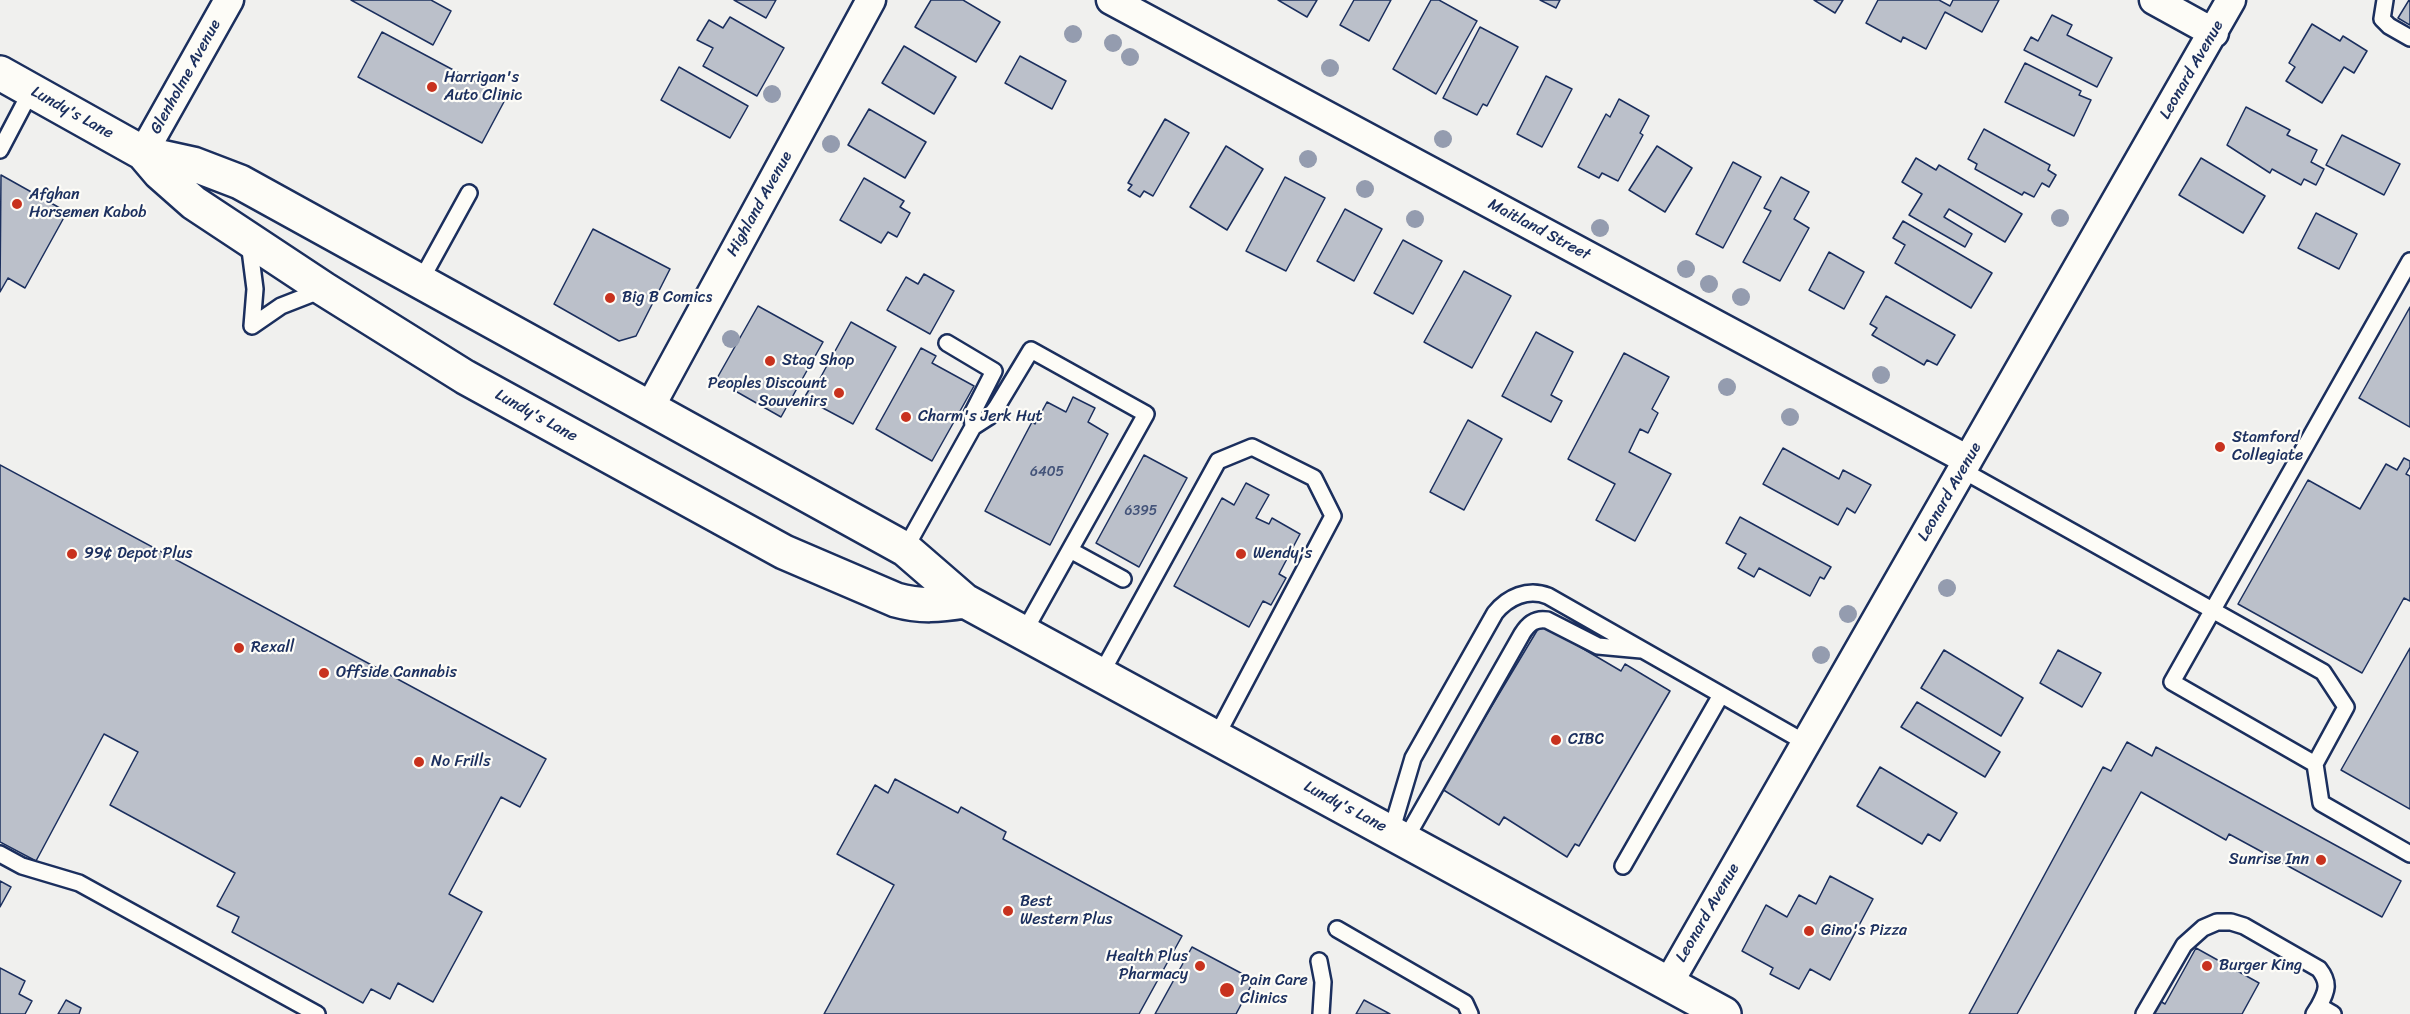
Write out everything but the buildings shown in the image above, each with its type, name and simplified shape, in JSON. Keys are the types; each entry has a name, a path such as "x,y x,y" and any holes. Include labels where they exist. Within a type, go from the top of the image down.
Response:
{"main road":[{"name":"Lundy's Lane","path":"0,73 143,153 193,164 240,182 905,549 965,601 1724,1014"},
{"name":"Lundy's Lane","path":"143,153 177,189 248,239 465,377 784,552 903,603 931,607 965,601"}],"street":[{"name":"Glenholme Avenue","path":"143,153 229,0"},
{"name":"Highland Avenue","path":"650,407 871,0"},
{"name":"Maitland Street","path":"1110,0 1965,465"},
{"path":"2154,0 2214,33"},
{"name":"Leonard Avenue","path":"1668,984 2231,0"}],"lane":[{"path":"2385,0 2382,19 2389,26 2410,38"},
{"path":"0,150 31,91"},
{"path":"420,282 469,193"},
{"path":"248,239 255,272 252,326 281,306 324,289"},
{"path":"2315,764 2172,682 2410,261"},
{"path":"947,343 994,371 972,414 973,427"},
{"path":"905,549 973,427 990,416 996,408 1030,350 1146,414 1024,632"},
{"path":"1101,674 1218,461 1252,447 1314,478 1333,516 1216,737"},
{"path":"1965,465 2323,672 2346,707 2315,764 2321,803 2410,854"},
{"path":"1071,550 1123,579"},
{"path":"1398,836 1413,758 1495,613 1505,602 1520,595 1542,594 1806,743"},
{"path":"1398,836 1530,624 1540,619 1547,620 1598,646 1644,651"},
{"path":"1623,866 1721,695"},
{"path":"0,854 22,866 79,883 317,1014"},
{"path":"2144,1014 2184,945 2203,928 2223,922 2244,926 2319,969 2326,980 2327,988 2317,1010 2333,1014"},
{"path":"1337,929 1465,1003 1470,1014"},
{"path":"1319,961 1323,982 1321,1014"}],"place":[{"name":"Harrigan's Auto Clinic","path":"432,87"},
{"name":"Afghan Horsemen Kabob","path":"17,204"},
{"name":"Big B Comics","path":"610,298"},
{"name":"Stag Shop","path":"770,361"},
{"name":"Peoples Discount Souvenirs","path":"839,393"},
{"name":"Charm's Jerk Hut","path":"906,417"},
{"name":"Stamford Collegiate","path":"2220,447"},
{"name":"99¢ Depot Plus","path":"72,554"},
{"name":"Wendy's","path":"1241,554"},
{"name":"Rexall","path":"239,648"},
{"name":"Offside Cannabis","path":"324,673"},
{"name":"CIBC","path":"1556,740"},
{"name":"No Frills","path":"419,762"},
{"name":"Sunrise Inn","path":"2321,860"},
{"name":"Best Western Plus","path":"1008,911"},
{"name":"Gino's Pizza","path":"1809,931"},
{"name":"Health Plus Pharmacy","path":"1200,966"},
{"name":"Burger King","path":"2207,966"},
{"name":"Pain Care Clinics","path":"1227,990"}]}
